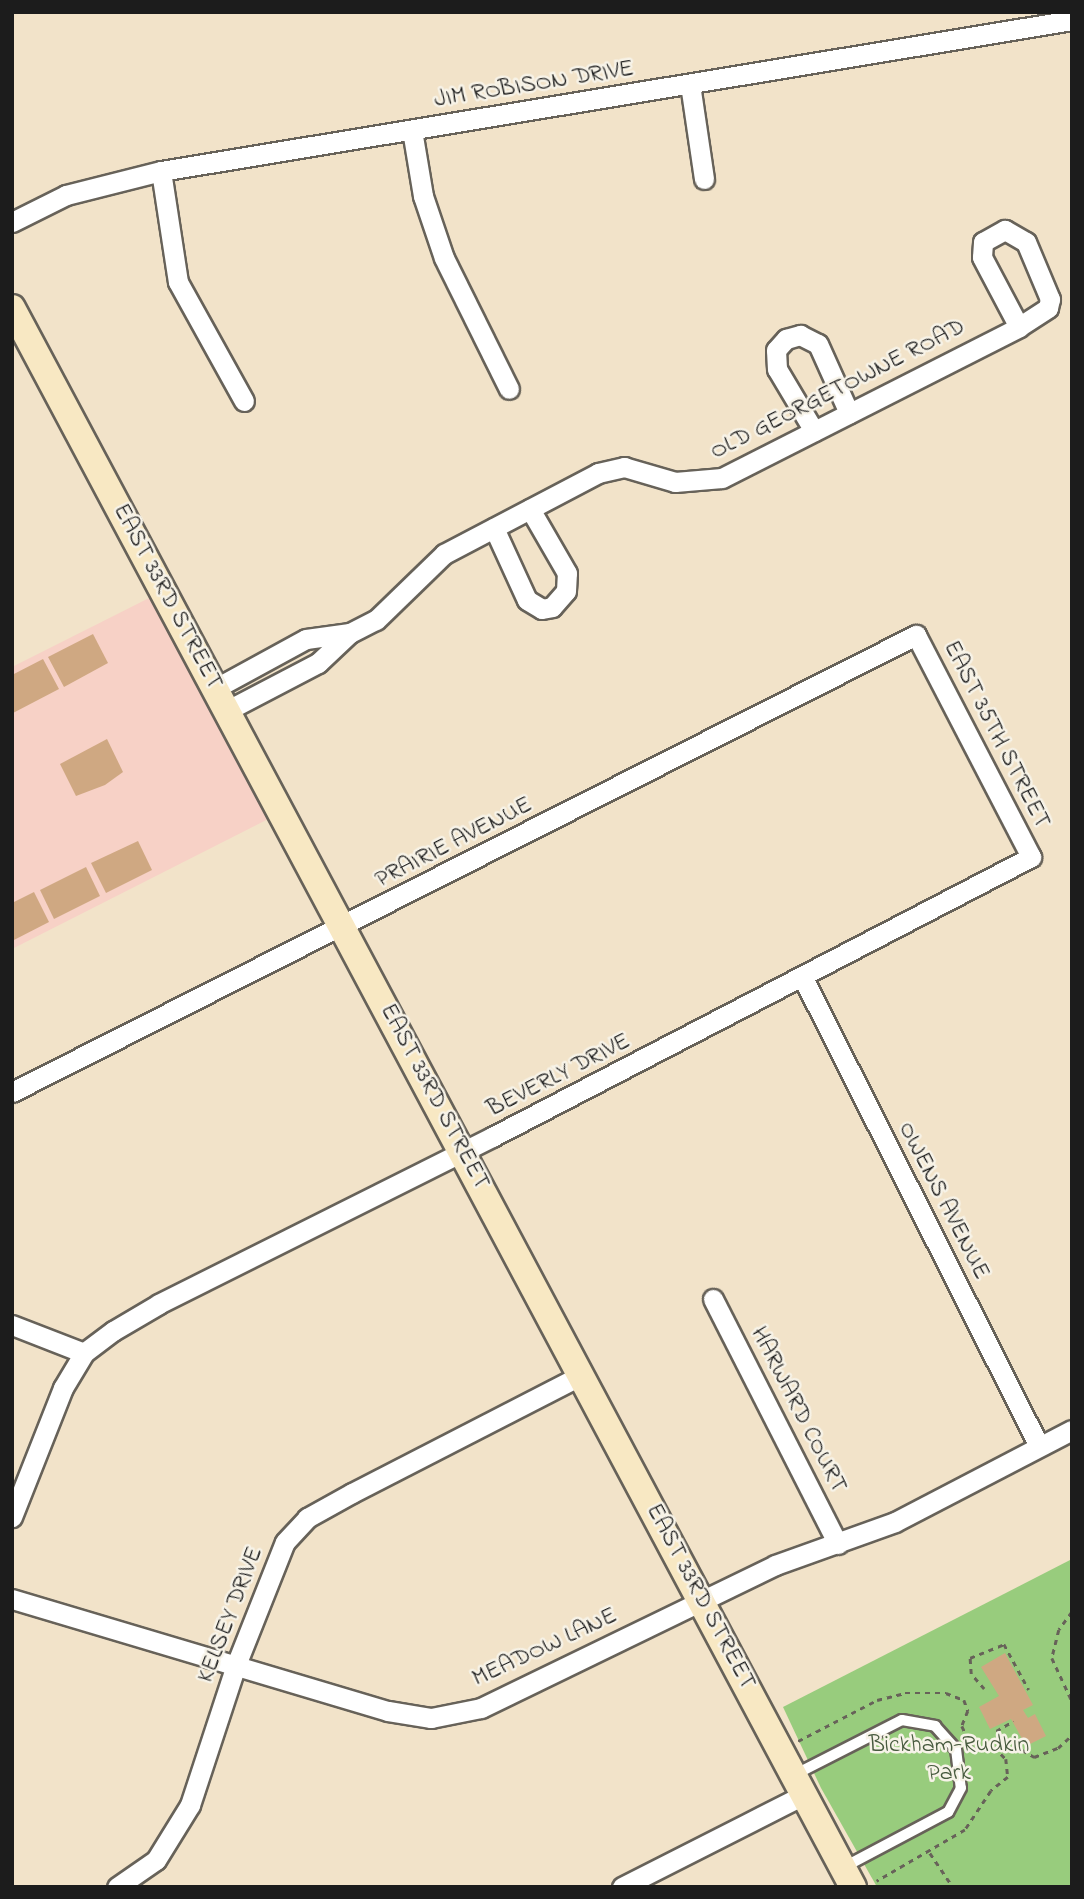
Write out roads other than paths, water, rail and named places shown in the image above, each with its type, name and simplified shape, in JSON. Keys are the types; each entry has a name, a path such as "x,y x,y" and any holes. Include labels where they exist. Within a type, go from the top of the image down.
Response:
{"street":[{"name":"JIM ROBISON DRIVE","path":"12,222 66,195 161,171 1072,20"},
{"path":"690,84 704,179"},
{"path":"412,130 423,196 444,258 509,389"},
{"path":"161,171 178,282 244,401"},
{"name":"OLD GEORGETOWNE ROAD","path":"222,699 309,668 350,633 376,620 444,554 598,473 624,467 645,469 676,482 707,482 1019,327 1048,308 1050,299 1026,242 1005,230 983,242 982,257 1019,327"},
{"name":"EAST 33RD STREET","path":"12,308 344,926 799,1784 858,1879"},
{"path":"814,431 777,369 776,350 786,339 800,335 818,344 849,413"},
{"path":"494,528 527,600 542,609 552,607 566,591 567,573 530,509"},
{"name":"OLD GEORGETOWNE ROAD","path":"222,699 297,644 350,633"},
{"name":"EAST 35TH STREET","path":"916,635 1031,857"},
{"name":"PRAIRIE AVENUE","path":"12,1092 916,635"},
{"path":"297,644 309,668"},
{"name":"BEVERLY DRIVE","path":"12,1517 42,1434 84,1353 159,1304 464,1152 803,978 1031,857"},
{"name":"OWENS AVENUE","path":"803,978 1039,1446"},
{"name":"HARWARD COURT","path":"713,1299 838,1544"},
{"path":"12,1325 84,1353"},
{"name":"KELSEY DRIVE","path":"117,1887 156,1860 171,1842 190,1805 236,1665 285,1542 307,1518 582,1375"},
{"name":"MEADOW LANE","path":"12,1599 388,1711 431,1718 481,1708 775,1565 895,1522 1072,1430"},
{"path":"622,1887 799,1784"}],"lane":[{"path":"799,1784 902,1720 935,1726 956,1749 961,1788 948,1812 858,1879"}],"park label":[{"name":"Bickham-Rudkin Park","path":"949,1760"}]}
